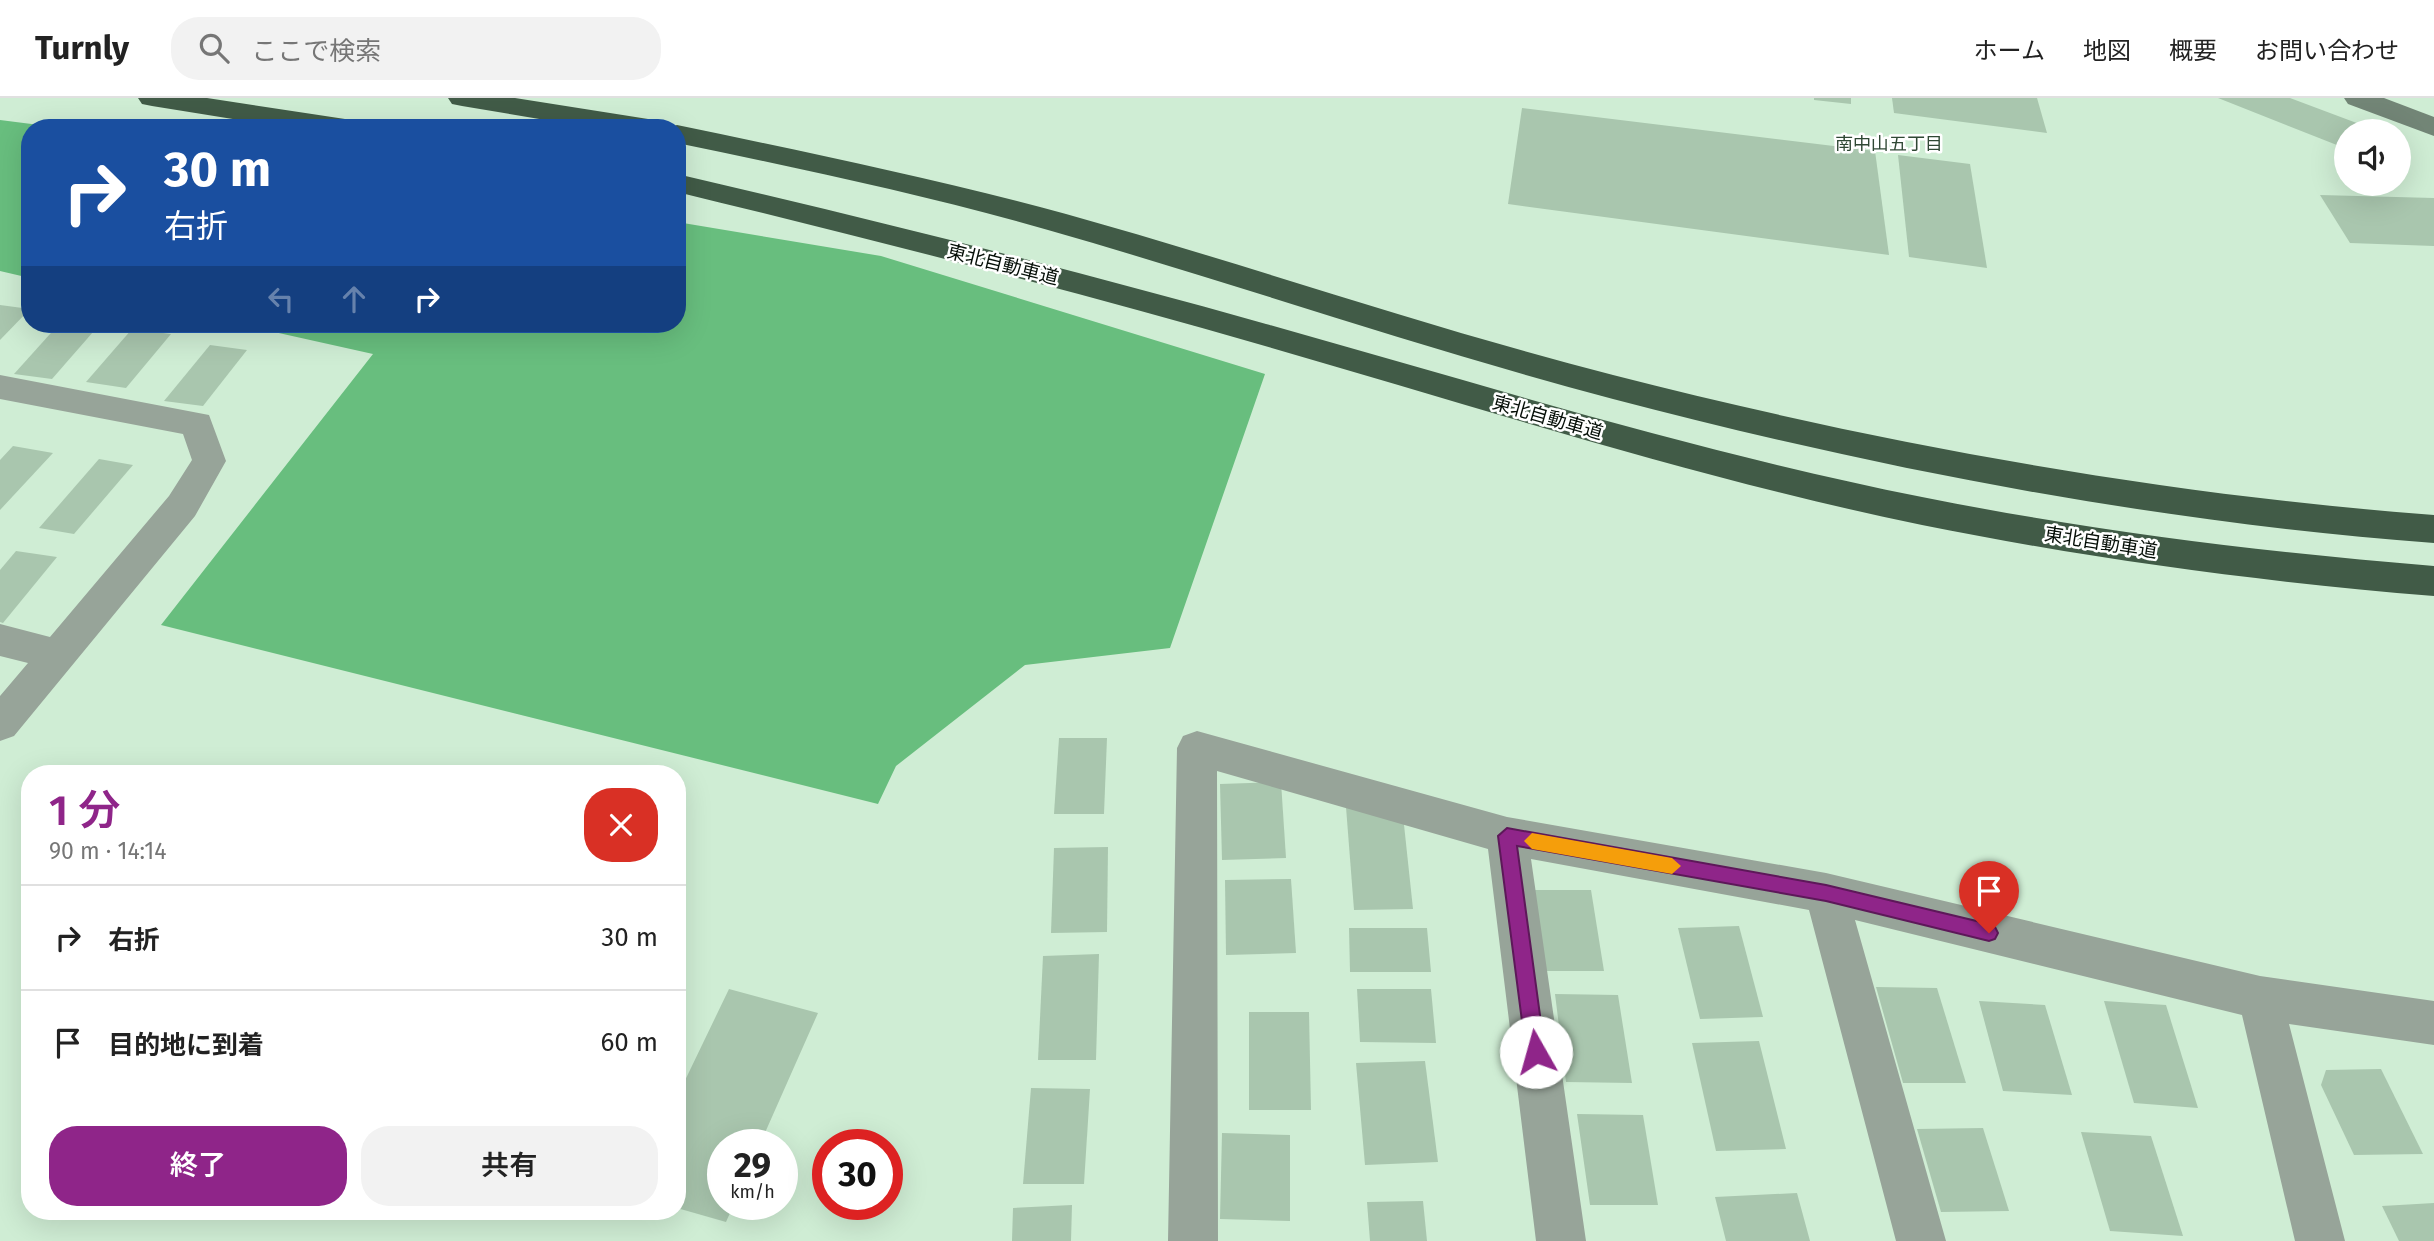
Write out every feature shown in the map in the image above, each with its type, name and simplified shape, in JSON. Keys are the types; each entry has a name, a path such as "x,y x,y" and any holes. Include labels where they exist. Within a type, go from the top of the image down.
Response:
{"highway":[{"path":"152,98 287,119"},
{"path":"462,98 592,119"},
{"path":"686,136 910,184 1053,221 1610,386 1774,426 1928,460 2095,490 2355,524 2434,529"},
{"name":"東北自動車道","path":"686,185 1053,276 1605,434 1756,474 1934,513 2084,540 2236,562 2434,581"}],"street":[{"path":"2358,98 2434,127"},
{"path":"0,387 197,424 209,461 182,506 0,724"},
{"path":"0,640 60,655"},
{"path":"1193,1241 1197,748 1507,836 1826,893 2260,998 2434,1023"},
{"path":"1507,836 1561,1241"},
{"path":"1826,893 1921,1241"},
{"path":"2260,998 2320,1241"}],"green space":[{"path":"0,120 21,123 21,276 0,271"},
{"path":"686,224 881,256 1265,374 1170,648 1025,665 896,766 878,804 161,625 373,354 278,333 686,333"}],"building":[{"path":"1851,98 1851,104 1814,100"},
{"path":"1892,98 2037,98 2047,133 1894,113"},
{"path":"2218,98 2290,98 2346,119 2334,119 2334,144"},
{"path":"1522,108 1875,151 1889,255 1508,204"},
{"path":"1898,155 1970,164 1987,268 1909,257"},
{"path":"2320,195 2434,198 2434,246 2350,243"},
{"path":"0,305 21,308 21,318 0,340"},
{"path":"51,333 92,333 52,379 14,374"},
{"path":"129,333 171,334 126,388 86,382"},
{"path":"210,345 247,350 203,406 164,401"},
{"path":"13,446 53,453 0,510 0,460"},
{"path":"99,459 133,465 74,534 39,528"},
{"path":"16,551 57,557 3,623 0,622 0,570"},
{"path":"1059,738 1107,738 1104,814 1054,814"},
{"path":"1281,782 1286,858 1222,860 1220,784"},
{"path":"1402,806 1413,909 1354,910 1346,807"},
{"path":"1108,847 1107,932 1051,933 1054,848"},
{"path":"1291,879 1296,953 1226,955 1225,880"},
{"path":"1532,890 1591,890 1604,971 1543,971"},
{"path":"1739,926 1763,1017 1700,1019 1678,928"},
{"path":"1349,928 1427,928 1431,972 1350,972"},
{"path":"1099,954 1096,1060 1038,1060 1043,956"},
{"path":"1876,987 1937,988 1966,1083 1903,1083"},
{"path":"729,989 818,1013 767,1129 707,1129 707,1217 686,1211 686,1078"},
{"path":"1357,989 1431,989 1436,1043 1360,1042"},
{"path":"1555,994 1618,995 1632,1083 1566,1082"},
{"path":"1979,1001 2045,1005 2072,1095 2003,1091"},
{"path":"2104,1001 2166,1005 2198,1108 2134,1103"},
{"path":"1249,1012 1309,1012 1311,1110 1249,1110"},
{"path":"1759,1041 1786,1149 1716,1151 1692,1043"},
{"path":"1425,1061 1438,1162 1365,1165 1356,1063"},
{"path":"2381,1069 2423,1154 2354,1155 2321,1085 2326,1070"},
{"path":"1031,1088 1090,1089 1084,1184 1023,1184"},
{"path":"1577,1114 1643,1115 1658,1205 1590,1205"},
{"path":"1983,1128 2009,1211 1941,1212 1917,1129"},
{"path":"2081,1132 2151,1136 2183,1236 2110,1231"},
{"path":"1222,1133 1290,1135 1290,1221 1220,1219"},
{"path":"1797,1193 1810,1241 1726,1241 1715,1197"},
{"path":"1423,1201 1427,1241 1370,1241 1367,1202"},
{"path":"2434,1203 2434,1241 2399,1241 2382,1206"},
{"path":"1072,1205 1071,1241 1012,1241 1013,1208"}],"slow traffic":[{"path":"1532,841 1672,866"}],"district":[{"name":"南中山五丁目","path":"1889,144"}],"route":[{"path":"1536,1052 1507,836 1826,893 1989,933"}]}
